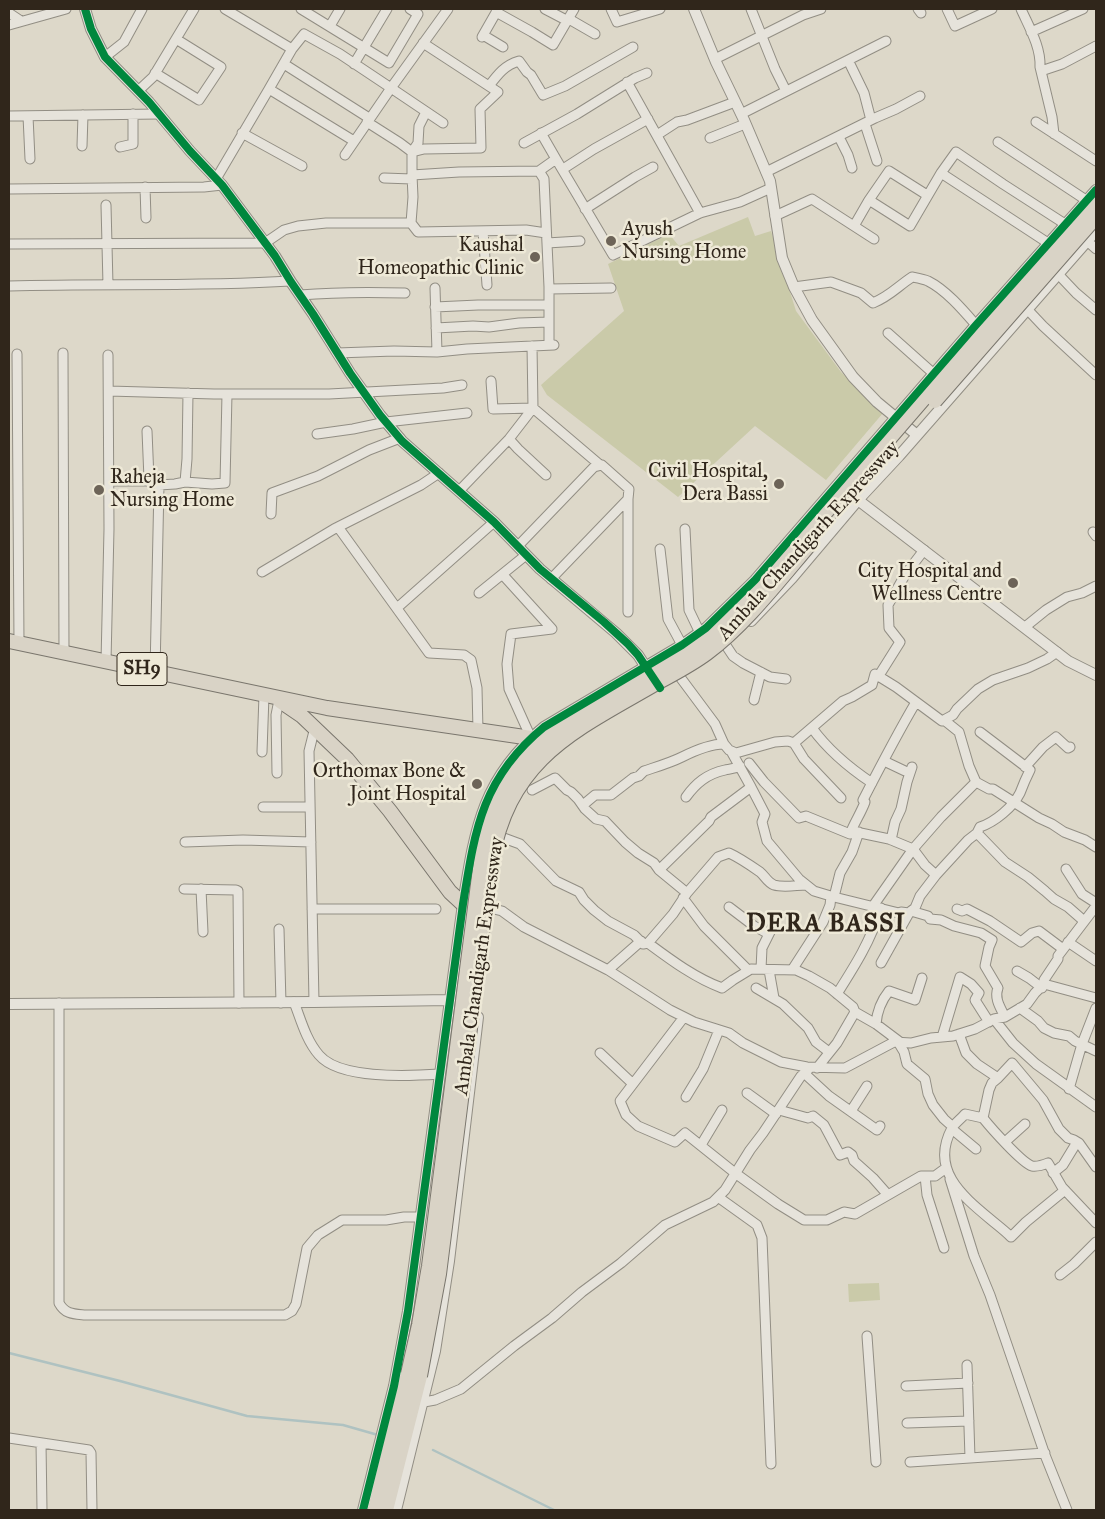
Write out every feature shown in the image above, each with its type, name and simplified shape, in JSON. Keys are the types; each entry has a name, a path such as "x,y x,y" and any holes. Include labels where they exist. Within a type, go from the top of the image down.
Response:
{"main road":[{"name":"Ambala Chandigarh Expressway","path":"414,1375 418,1332 429,1266 480,861 493,812 508,782 536,748 565,724 671,663 702,642 733,616 903,424 1091,200"},
{"name":"Ambala Chandigarh Expressway","path":"386,1510 409,1394 439,1274 491,862 500,824 514,794 524,778 544,756 568,736 699,658 734,630 1096,217"},
{"name":"SH9","path":"14,642 272,698 531,738"},
{"name":"SH9","path":"272,698 302,716 347,759 390,811 450,892 463,904"},
{"path":"531,738 551,756"},
{"path":"463,904 490,908"},
{"name":"Ambala Chandigarh Expressway","path":"375,1510 394,1428 409,1394"}],"street":[{"path":"9,25 37,13 66,9"},
{"path":"85,9 91,29 105,57 219,182 265,243 337,353 386,422 400,438 494,522 551,579 628,644 660,688"},
{"path":"105,57 124,42 142,9"},
{"path":"138,91 156,73 194,9"},
{"path":"226,9 292,49"},
{"path":"301,9 389,63 418,14 410,9"},
{"path":"330,26 340,9"},
{"path":"354,64 387,9"},
{"path":"345,155 448,9"},
{"path":"545,9 595,34"},
{"path":"503,47 482,36 497,11 554,45 574,9"},
{"path":"611,9 617,22 660,9"},
{"path":"694,9 766,172 771,188 782,258 794,287 812,320 853,377 877,402 917,435"},
{"path":"751,9 786,91"},
{"path":"715,59 762,37 807,11 821,9"},
{"path":"947,9 955,26 992,9"},
{"path":"1021,9 1039,53 1054,134"},
{"path":"1031,32 1083,9"},
{"path":"9,13 21,21"},
{"path":"9,189 204,187 219,182 242,133 292,49 304,34 340,54 443,124"},
{"path":"156,73 199,100 221,67 176,39"},
{"path":"741,114 886,41"},
{"path":"412,152 424,149 481,148 480,110 498,92 423,42"},
{"path":"1041,71 1062,64 1096,46"},
{"path":"489,86 507,66 519,61 531,75 543,95 565,86 633,47"},
{"path":"391,60 405,69"},
{"path":"848,60 864,94 868,122 878,161"},
{"path":"284,64 412,152"},
{"path":"524,143 577,114 627,82 647,73"},
{"path":"627,82 700,214"},
{"path":"269,89 354,140"},
{"path":"766,172 920,96"},
{"path":"657,135 677,122 735,102"},
{"path":"426,112 419,126 418,143 412,152 413,197 411,223 418,232 526,230 546,232"},
{"path":"120,147 133,144 133,114"},
{"path":"9,116 159,114"},
{"path":"82,146 83,115"},
{"path":"28,116 30,159"},
{"path":"563,168 648,119"},
{"path":"1036,122 1096,161"},
{"path":"710,138 745,124"},
{"path":"242,133 302,166"},
{"path":"541,133 613,255 700,214 740,202 771,188"},
{"path":"839,137 852,168"},
{"path":"998,142 1091,200"},
{"path":"869,200 910,226 927,195 956,152 1065,224"},
{"path":"384,178 459,172 540,171 556,159"},
{"path":"586,209 635,176 653,167"},
{"path":"337,353 437,352 552,345 549,322 544,178 540,171"},
{"path":"854,226 888,171 927,195"},
{"path":"941,173 1048,243"},
{"path":"145,187 146,218"},
{"path":"396,1510 409,1394 408,1311 463,904 475,836 488,798 509,762 531,738 548,725 682,645 700,632 731,604 1048,243 1091,200 1096,190"},
{"path":"775,216 812,199 874,239"},
{"path":"106,205 108,285"},
{"path":"9,244 265,243 284,230 307,225 326,223 411,223"},
{"path":"483,231 487,285"},
{"path":"363,1510 409,1394 435,1351 450,1261 475,1048 481,973 490,908 501,838 520,795 539,769 564,744 701,663 766,607 1096,231"},
{"path":"1087,241 1096,249"},
{"path":"547,243 580,242"},
{"path":"1058,274 1096,310"},
{"path":"794,287 831,282 860,293 873,303 887,297 912,277 918,278 934,285 976,325"},
{"path":"9,286 56,284 230,284 290,281"},
{"path":"436,288 437,352"},
{"path":"549,290 611,288"},
{"path":"300,296 322,293 374,292 405,294"},
{"path":"435,307 549,305"},
{"path":"1027,309 1096,375"},
{"path":"436,328 489,327 518,323 549,322"},
{"path":"888,333 934,374"},
{"path":"459,491 508,439 533,408 532,346"},
{"path":"63,353 64,653"},
{"path":"14,642 17,354"},
{"path":"106,662 108,634 109,481 108,355"},
{"path":"491,382 493,409 533,408 618,478 628,489 628,612"},
{"path":"108,391 330,394 443,388 462,385"},
{"path":"185,482 188,393"},
{"path":"109,481 175,484 185,482 225,483 227,394"},
{"path":"317,434 386,422 467,413"},
{"path":"147,431 148,474 149,479 156,483"},
{"path":"271,514 272,494 318,476 369,450 400,438"},
{"path":"508,439 546,475"},
{"path":"518,546 594,467 600,465"},
{"path":"262,572 338,527 421,485 439,473"},
{"path":"839,482 858,500 1068,661 1096,675"},
{"path":"155,672 156,483"},
{"path":"551,579 628,499"},
{"path":"397,608 494,522"},
{"path":"338,527 429,652 464,655 471,660 477,688 478,731"},
{"path":"685,529 689,610 700,632"},
{"path":"660,550 668,619 682,645"},
{"path":"878,676 900,642 889,628 888,605 905,575 924,550"},
{"path":"478,593 526,555"},
{"path":"503,575 552,629 511,634 507,664 509,689 531,738"},
{"path":"1025,627 1046,610 1067,597 1082,593 1096,586"},
{"path":"725,644 733,656 743,663 770,677 786,679"},
{"path":"944,720 953,715 957,708 978,689 993,680 1028,668 1057,652"},
{"path":"754,700 761,672"},
{"path":"794,743 843,701 872,685 875,674 942,721 944,720 958,732 976,782 1064,832 1085,840 1096,847"},
{"path":"680,677 715,724 752,787 765,814 762,822 767,841 799,879 814,891 900,913 910,912 928,916 930,919 941,920 954,926 981,933 992,940 985,966 998,988 997,999 1005,1017"},
{"path":"262,752 272,698"},
{"path":"272,698 276,715 277,773"},
{"path":"792,970 823,922 840,873 852,852 858,816 862,810 863,800 894,739 916,702"},
{"path":"314,1002 309,751 315,727"},
{"path":"812,728 829,749 856,773 872,783"},
{"path":"881,963 910,912 915,908 920,896 936,875 968,840 977,833 980,827 988,824 1014,802 1030,770 980,732"},
{"path":"1025,767 1043,746 1056,737 1068,748 1070,747"},
{"path":"582,805 595,795 611,795 644,771 716,744 736,753 775,742 788,741 794,743 804,759 841,798"},
{"path":"884,761 909,769 901,809 895,822 891,840"},
{"path":"749,763 764,782 799,818 806,816 850,834 855,832 891,840 913,849 925,865 936,875"},
{"path":"686,797 696,784 708,776 740,766"},
{"path":"532,790 555,778 596,819 605,821 625,842 654,863 685,896 704,926 748,970"},
{"path":"837,994 864,952 874,929 877,907 913,849 941,817 976,782"},
{"path":"659,870 711,817 752,787"},
{"path":"263,807 310,807"},
{"path":"977,833 1005,862 1028,877 1084,921"},
{"path":"501,838 520,844 556,881 579,892 584,900 608,921 712,984 722,988 751,968 796,970 837,994 853,1007 855,1012 876,1024 899,1042 907,1064 925,1079 933,1106 952,1128 976,1149"},
{"path":"185,842 244,840 311,842"},
{"path":"608,970 644,942 673,914 685,896 718,857 729,854 737,857 761,872 768,881 775,885 807,885"},
{"path":"490,908 502,911 524,927 608,970 670,1010 694,1022 729,1033 743,1043 781,1062 810,1069 845,1068 894,1042 911,1043 959,1034 1005,1017 1027,1004 1043,986 1044,980 1058,959 1058,956 1096,904 1082,894 1066,869"},
{"path":"184,889 238,891 239,1003"},
{"path":"201,889 203,932"},
{"path":"729,907 754,926 769,934"},
{"path":"312,910 436,909"},
{"path":"957,909 962,911 967,909 990,921 1021,942 1032,933 1039,931 1096,961"},
{"path":"774,998 765,969 762,948 775,922"},
{"path":"279,929 281,1002"},
{"path":"454,970 481,973"},
{"path":"1017,971 1043,986 1096,998"},
{"path":"942,1037 960,977 971,984 979,993 976,1000 991,1021 1014,1043 1049,1074 1096,1107"},
{"path":"876,1024 881,1002 889,991 915,1000 922,978"},
{"path":"756,988 783,1004 799,1018 808,1028 816,1042 829,1052"},
{"path":"9,1004 450,1000"},
{"path":"294,1002 309,1040 320,1056 332,1064 374,1074 408,1076 440,1074"},
{"path":"58,1004 59,1303 63,1310 84,1315 285,1315 292,1311 296,1304 307,1248 318,1235 342,1220 386,1220 421,1217"},
{"path":"1020,1008 1038,1021 1044,1028 1054,1033 1069,1036 1096,1051"},
{"path":"1069,1088 1082,1044 1096,1008"},
{"path":"409,1394 435,1400 461,1389 621,1263 665,1225 713,1202 725,1190 777,1112 810,1069 837,1043 855,1012"},
{"path":"684,1017 620,1101 626,1115 638,1126 675,1142 685,1133 778,1204 804,1220 827,1220 844,1212 855,1214 921,1176 935,1176 946,1168"},
{"path":"686,1098 703,1068 719,1030"},
{"path":"959,1034 966,1053 977,1064 998,1078"},
{"path":"600,1054 633,1084"},
{"path":"983,1118 992,1084 1012,1063 1043,1100 1059,1129 1068,1138 1077,1142 1094,1161"},
{"path":"810,1069 829,1096 877,1130 880,1126"},
{"path":"851,1110 867,1086"},
{"path":"747,1093 777,1112 808,1118 813,1116 824,1125 840,1155 848,1152 852,1155 854,1161 874,1178 888,1195"},
{"path":"701,1146 722,1110"},
{"path":"1067,1510 1045,1454 990,1295 974,1256 944,1164 945,1145 952,1128 965,1114 983,1118 1024,1162 1034,1166 1042,1166 1048,1163 1065,1190 1096,1223"},
{"path":"1005,1142 1025,1124"},
{"path":"1054,1173 1063,1165 1077,1142"},
{"path":"925,1176 927,1195 944,1248"},
{"path":"950,1179 976,1207 1011,1236 1065,1190"},
{"path":"718,1196 757,1225 762,1238 772,1464"},
{"path":"1060,1274 1074,1264 1096,1242"},
{"path":"867,1336 876,1462"},
{"path":"967,1365 970,1458"},
{"path":"906,1386 968,1383"},
{"path":"907,1423 969,1421"},
{"path":"9,1438 89,1450 91,1453 92,1510"},
{"path":"41,1443 42,1510"},
{"path":"910,1462 1045,1454"}],"green space":[{"path":"748,217 755,236 771,231 796,311 841,372 883,413 826,480 755,426 678,497 547,395 541,385 624,311 608,264 669,234 679,246"},
{"path":"879,1283 880,1300 849,1302 848,1284"}],"waterway":[{"path":"9,1353 247,1416 343,1425 378,1435"},
{"path":"433,1450 554,1510"}],"cycle path":[{"path":"85,9 91,29 105,57 149,102 190,151 222,185 275,256 350,373 380,415 402,441 494,522 540,569 628,644 638,655 660,688"},
{"path":"363,1510 394,1386 408,1311 467,877 478,828 494,786 523,746 544,727 682,645 706,628 755,580 1096,190"}],"place":[{"name":"Ayush Nursing Home","path":"611,241"},
{"name":"Kaushal Homeopathic Clinic","path":"535,257"},
{"name":"Civil Hospital, Dera Bassi","path":"779,484"},
{"name":"Raheja Nursing Home","path":"99,490"},
{"name":"City Hospital and Wellness Centre","path":"1013,583"},
{"name":"Orthomax Bone & Joint Hospital","path":"477,784"}],"district":[{"name":"DERA BASSI","path":"826,925"}]}
